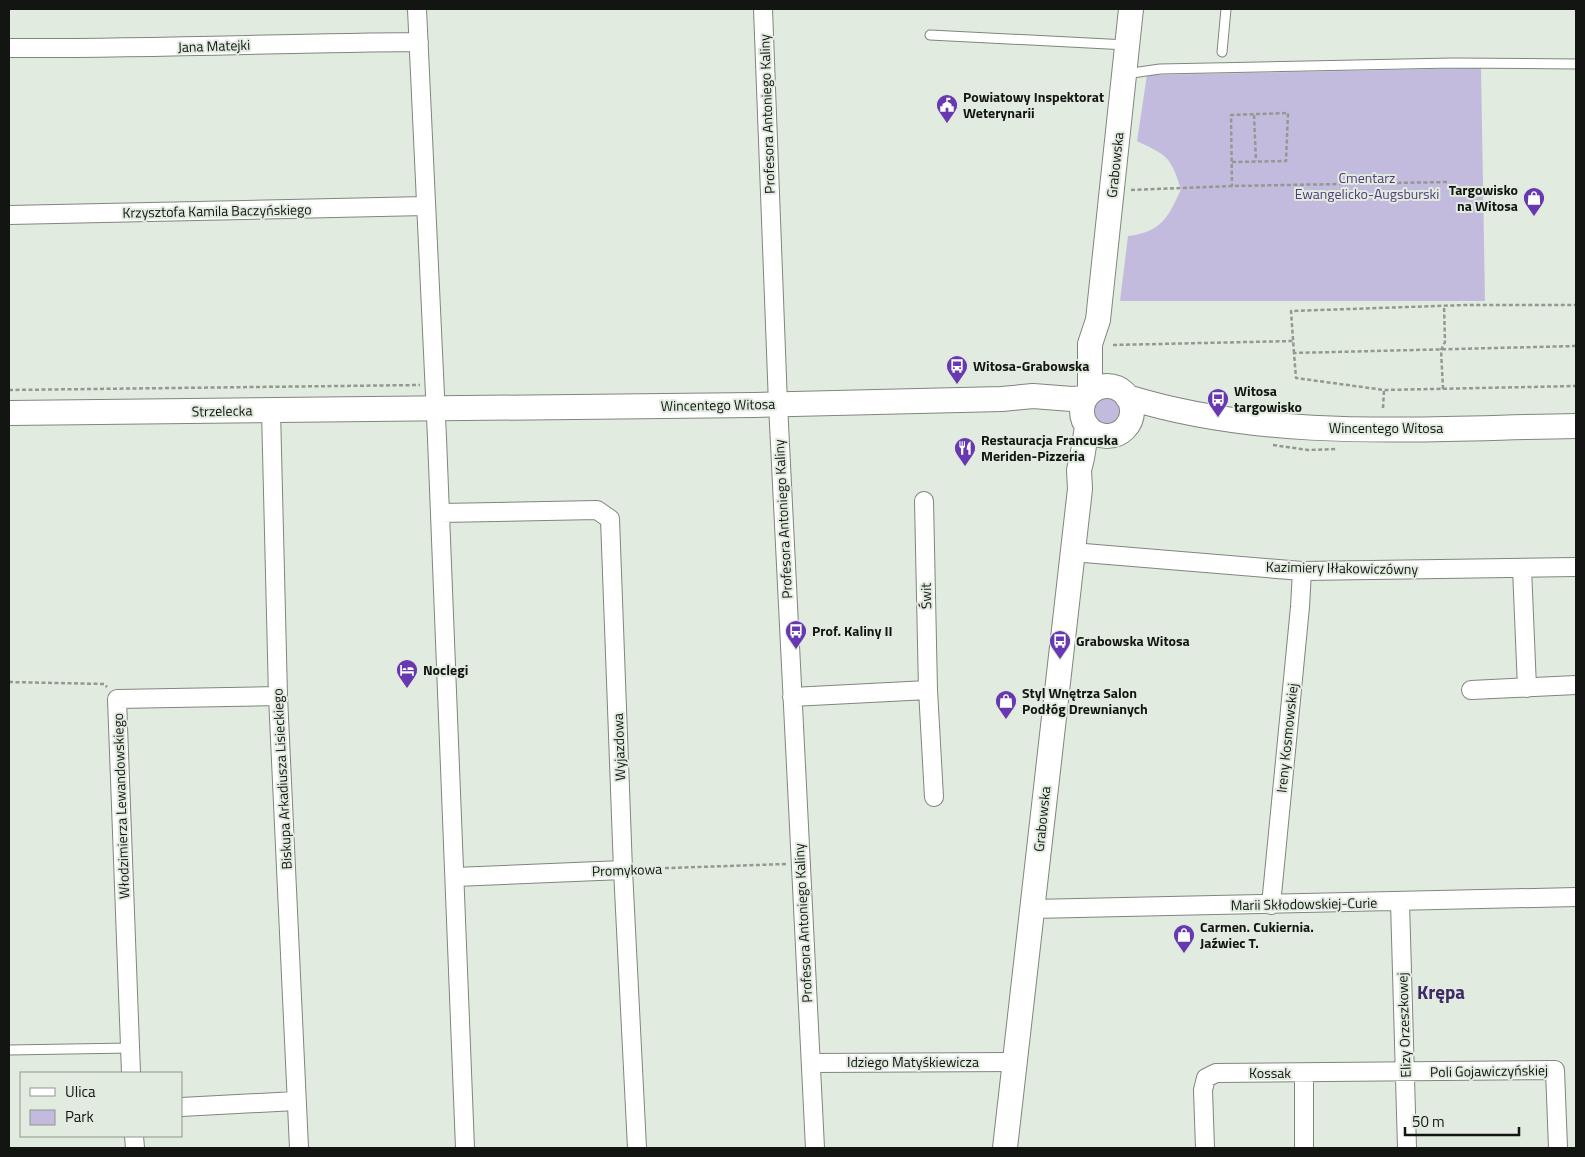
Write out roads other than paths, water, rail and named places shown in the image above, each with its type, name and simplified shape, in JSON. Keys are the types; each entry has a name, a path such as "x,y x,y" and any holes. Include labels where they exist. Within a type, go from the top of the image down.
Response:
{"street":[{"path":"417,9 440,513 465,1148"},
{"name":"Profesora Antoniego Kaliny","path":"763,9 778,404 815,1148"},
{"name":"Grabowska","path":"1005,1148 1080,489 1079,470 1097,403 1090,344 1098,320 1131,9"},
{"name":"Jana Matejki","path":"9,48 106,49 342,42 419,42"},
{"name":"Krzysztofa Kamila Baczyńskiego","path":"9,215 426,206"},
{"name":"Wincentego Witosa","path":"435,407 778,404 1002,399 1033,396 1097,403 1147,403 1198,415 1296,428 1576,426"},
{"path":"1097,403 1132,412 1118,431 1096,434 1097,403"},
{"name":"Strzelecka","path":"9,413 435,407"},
{"name":"Biskupa Arkadiusza Lisieckiego","path":"271,410 278,696 299,1148"},
{"name":"Wincentego Witosa","path":"1118,431 1146,422 1198,415"},
{"name":"Grabowska","path":"1080,489 1118,431"},
{"name":"Świt","path":"924,501 928,690 934,797"},
{"name":"Wyjazdowa","path":"440,513 597,510 610,519 623,870 637,1148"},
{"name":"Kazimiery Iłłakowiczówny","path":"1072,552 1302,571 1576,567"},
{"path":"1522,568 1527,688"},
{"name":"Ireny Kosmowskiej","path":"1271,905 1302,571"},
{"path":"1471,690 1576,685"},
{"path":"792,697 928,690"},
{"name":"Włodzimierza Lewandowskiego","path":"132,1072 117,700 278,696"},
{"name":"Promykowa","path":"455,877 623,870"},
{"name":"Marii Skłodowskiej-Curie","path":"1032,909 1576,898"},
{"name":"Elizy Orzeszkowej","path":"1400,902 1407,1148"},
{"name":"Idziego Matyśkiewicza","path":"812,1063 1015,1062"},
{"name":"Poli Gojawiczyńskiej","path":"1405,1072 1555,1070 1558,1148"},
{"name":"Kossak","path":"1205,1148 1203,1090 1206,1078 1216,1073 1405,1072"},
{"path":"1304,1073 1304,1148"},
{"path":"182,1107 296,1101"}],"lane":[{"path":"1222,52 1226,9"},
{"path":"930,35 1128,45"},
{"path":"1125,74 1169,69 1452,63 1576,64"},
{"path":"9,1050 130,1048"}],"place":[{"name":"Powiatowy Inspektorat Weterynarii","path":"947,124"},
{"name":"Targowisko na Witosa","path":"1534,217"},
{"name":"Witosa-Grabowska","path":"957,385"},
{"name":"Witosa targowisko","path":"1218,418"},
{"name":"Restauracja Francuska Meriden-Pizzeria","path":"965,467"},
{"name":"Prof. Kaliny II","path":"796,650"},
{"name":"Grabowska Witosa","path":"1060,660"},
{"name":"Noclegi","path":"407,689"},
{"name":"Styl Wnętrza Salon Podłóg Drewnianych","path":"1006,720"},
{"name":"Carmen. Cukiernia. Jaźwiec T.","path":"1184,954"}],"district":[{"name":"Krępa","path":"1441,992"}],"park label":[{"name":"Cmentarz Ewangelicko-Augsburski","path":"1367,186"}]}
